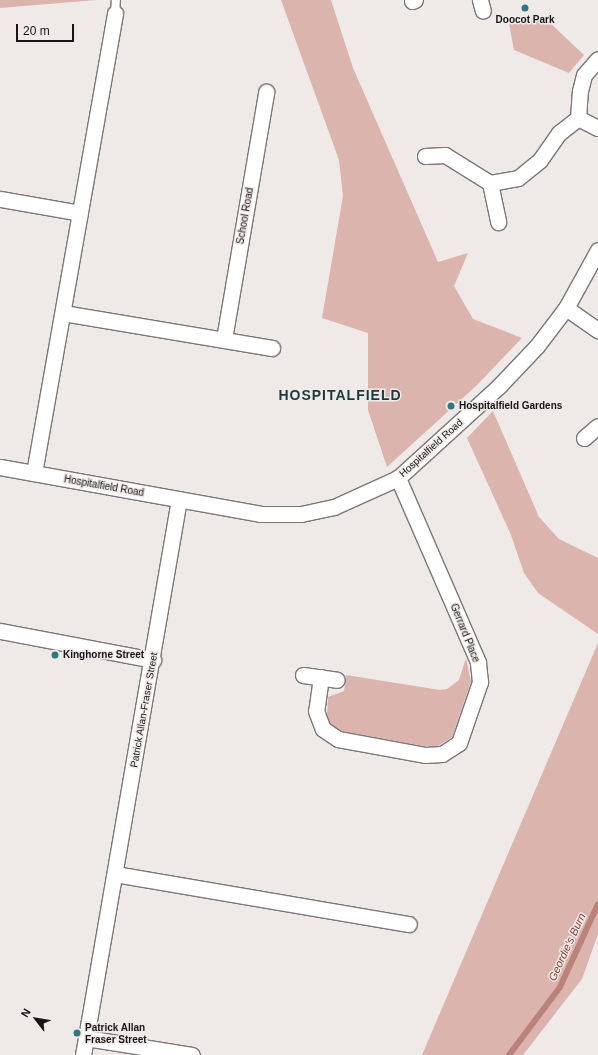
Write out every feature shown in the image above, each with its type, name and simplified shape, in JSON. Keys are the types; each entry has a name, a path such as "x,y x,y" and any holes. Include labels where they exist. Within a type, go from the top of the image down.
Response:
{"street":[{"path":"34,473 116,6"},
{"path":"425,156 445,155 490,183 518,178 540,160 559,133 578,118 580,91 584,75 598,59"},
{"name":"School Road","path":"224,339 266,92"},
{"path":"578,118 598,128"},
{"path":"490,183 498,222"},
{"path":"0,199 80,213"},
{"name":"Hospitalfield Road","path":"0,467 260,514 301,514 334,507 398,478 499,386 537,346 566,308 598,250"},
{"path":"566,308 598,330"},
{"path":"63,313 272,348"},
{"path":"584,438 598,426"},
{"name":"Gerrard Place","path":"321,677 316,711 323,729 338,739 424,755 442,754 459,743 480,682 478,662 398,478"},
{"name":"Patrick Allan-Fraser Street","path":"83,1055 153,660 179,499"},
{"path":"0,631 153,660"},
{"path":"303,675 337,680"},
{"path":"114,874 410,924"},
{"path":"86,1038 192,1055"}],"shaded area":[{"path":"0,0 97,0 0,8"},
{"path":"281,0 331,0 353,68 438,262 468,253 454,286 473,319 522,338 476,386 387,467 368,410 368,333 322,318 343,196 339,160"},
{"path":"508,18 548,21 584,55 569,73 514,50"},
{"path":"493,411 539,517 559,539 598,558 598,634 538,593 524,573 511,535 467,438"},
{"path":"598,643 598,934 582,979 523,1055 422,1055"},
{"path":"466,658 471,682 452,737 438,746 423,746 341,731 331,725 327,717 328,697 344,691 346,675 440,690 447,689 459,680"}],"waterway":[{"name":"Geordie's Burn","path":"509,1055 560,987 598,904"}],"place":[{"name":"Doocot Park","path":"525,8"},
{"name":"Hospitalfield Gardens","path":"451,406"},
{"name":"Kinghorne Street","path":"55,655"},
{"name":"Patrick Allan Fraser Street","path":"77,1033"}],"district":[{"name":"HOSPITALFIELD","path":"340,395"}]}
